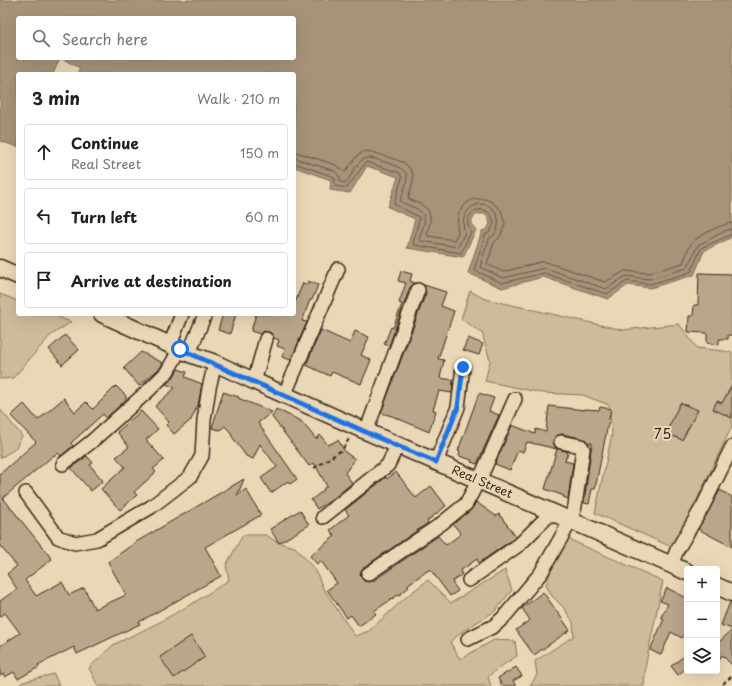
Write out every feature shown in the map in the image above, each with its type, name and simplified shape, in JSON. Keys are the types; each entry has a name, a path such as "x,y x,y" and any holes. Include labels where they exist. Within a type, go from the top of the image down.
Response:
{"main road":[{"path":"0,268 16,275"},
{"name":"Real Street","path":"106,316 215,363 284,396 397,446 479,480 684,571"},
{"path":"720,587 732,593"}],"street":[{"path":"284,396 338,269"},
{"path":"361,430 418,290"},
{"path":"63,464 91,442 167,372 180,349 182,316"},
{"path":"180,349 192,346 204,317"},
{"path":"254,382 266,339"},
{"path":"26,493 58,536 75,543 97,539 151,507 190,477 202,456 204,420 215,363"},
{"path":"436,462 458,407 463,367"},
{"path":"368,574 441,524 466,504 479,480 515,399"},
{"path":"468,638 494,626 503,618 541,573 571,520 575,506 583,449 581,446 561,442"},
{"path":"323,517 388,465 397,446"},
{"path":"671,565 677,550 703,506 732,447"},
{"path":"469,580 520,544 552,512"}],"path":[{"path":"314,468 342,450 361,430"},
{"path":"723,684 732,676"}],"shaded area":[{"path":"470,291 485,299 623,330 679,324 697,348 732,352 732,426 674,548 595,513 612,434 609,405 583,395 542,393 485,381 490,361 482,333 461,319"},
{"path":"0,294 16,300 16,316 55,316 71,322 50,336 13,378 0,379"},
{"path":"0,409 22,436 15,449 0,458"},
{"path":"243,535 266,535 279,543 295,547 316,571 323,588 355,636 369,631 406,597 428,580 451,603 505,570 512,590 495,611 463,631 450,642 460,659 494,640 515,641 517,656 497,669 488,677 491,686 98,686 89,668 113,645 158,623 195,602 229,580 226,565"},
{"path":"568,539 663,581 646,663 644,686 530,686 537,675 535,661 574,636 573,622 564,608 552,596 546,585 552,567"},
{"path":"54,674 59,686 18,686 23,682"}],"water":[{"path":"0,0 732,0 732,237 704,251 694,275 650,288 628,285 608,299 543,277 502,288 468,273 482,231 487,229 490,224 488,217 484,214 477,214 472,219 472,225 476,230 463,257 407,248 415,219 388,207 398,177 367,166 350,193 330,190 331,180 296,168 296,72 78,72 80,68 65,60 296,60 296,16 16,16 16,60 59,60 54,72 16,72 16,146 0,141"}],"building":[{"path":"401,271 412,274 410,281 415,283 410,287 389,346 384,344 391,327 393,328 402,304 399,303 406,283 398,281"},
{"path":"699,273 732,274 732,335 728,335 728,339 719,339 719,345 707,343 707,333 688,332 689,316 693,316 694,305 698,305"},
{"path":"308,281 318,285 312,300 310,300 302,321 307,322 291,360 282,357 285,349 277,346 279,340 274,338 271,333 264,331 260,334 251,331 255,316 296,316 296,300 303,283 307,285"},
{"path":"424,285 446,292 441,306 454,311 438,359 444,360 440,378 453,380 452,393 439,391 433,410 436,411 429,432 392,416 381,413 426,293"},
{"path":"222,316 235,316 230,334 218,330"},
{"path":"321,330 350,343 355,331 369,337 361,355 371,360 361,384 332,372 330,376 306,365"},
{"path":"65,335 79,350 62,365 49,349"},
{"path":"468,338 483,344 479,355 463,350"},
{"path":"141,352 163,363 161,367 139,386 124,368"},
{"path":"178,369 187,372 185,377 202,384 198,405 191,420 174,434 166,425 169,422 155,406 175,388 166,384 173,378"},
{"path":"732,385 732,418 713,409 717,401 722,403"},
{"path":"116,386 126,396 126,400 106,418 103,414 71,443 73,446 61,456 58,453 55,456 54,455 3,498 52,559 25,580 36,596 62,582 69,595 84,588 95,609 126,595 108,562 136,542 244,479 237,496 246,489 261,515 205,547 221,576 139,622 140,624 77,654 74,647 38,665 39,667 18,679 14,672 5,677 3,674 0,676 0,646 20,633 5,613 0,617 0,601 17,589 7,574 17,566 0,546 0,474 36,442 11,416 24,404 38,420 64,398 75,412 86,402 93,409"},
{"path":"223,392 239,397 238,398 272,412 258,423 297,479 290,484 288,481 271,493 261,478 277,467 260,444 253,459 246,456 225,426 220,430 212,428"},
{"path":"479,393 494,398 489,411 499,415 477,464 471,462 472,460 459,456 460,452 458,451"},
{"path":"680,403 698,410 682,440 666,433"},
{"path":"549,406 585,410 599,410 600,407 611,409 595,489 592,489 589,504 584,503 592,443 588,443 585,439 562,434 558,435 553,440 556,448 568,452 565,461 573,463 568,499 545,489 557,449 527,442 523,452 518,450 510,470 495,464 512,425 535,434 536,429 546,432"},
{"path":"276,409 301,421 316,439 320,435 328,445 338,440 346,453 355,459 345,473 352,483 332,500 317,509 311,500 327,486 314,463 309,466 272,417"},
{"path":"141,411 158,429 146,440 164,460 153,469 156,472 134,492 137,495 120,510 101,489 125,467 116,457 129,447 117,432"},
{"path":"87,456 93,463 90,465 103,481 91,491 71,468"},
{"path":"396,472 416,498 431,486 446,506 427,521 428,523 363,568 360,575 364,581 373,581 438,536 446,545 461,534 453,524 471,510 476,502 496,516 499,514 516,537 479,563 477,559 460,571 462,574 452,582 458,591 450,596 430,569 407,585 409,587 398,596 374,611 376,614 359,626 351,615 347,618 327,590 337,583 321,561 317,564 310,556 335,536 330,530 349,515 345,510 386,477 387,479"},
{"path":"720,490 732,497 732,547 698,529"},
{"path":"300,510 309,525 279,543 270,529"},
{"path":"667,588 684,596 684,634 682,638 671,632 661,655 650,650 664,619 661,617 668,604 660,601"},
{"path":"543,592 570,630 534,655 516,630 530,620 522,608"},
{"path":"730,602 732,602 732,629 721,625"},
{"path":"732,630 732,665 722,655 720,658 720,641"},
{"path":"191,636 205,657 174,678 160,657"},
{"path":"684,656 684,670 678,675 671,666"},
{"path":"516,667 522,676 513,681 516,686 502,686 498,678"}],"district":[{"name":"75","path":"663,434"}],"route":[{"path":"180,349 215,363 284,396 436,462 458,407 463,367"}]}
